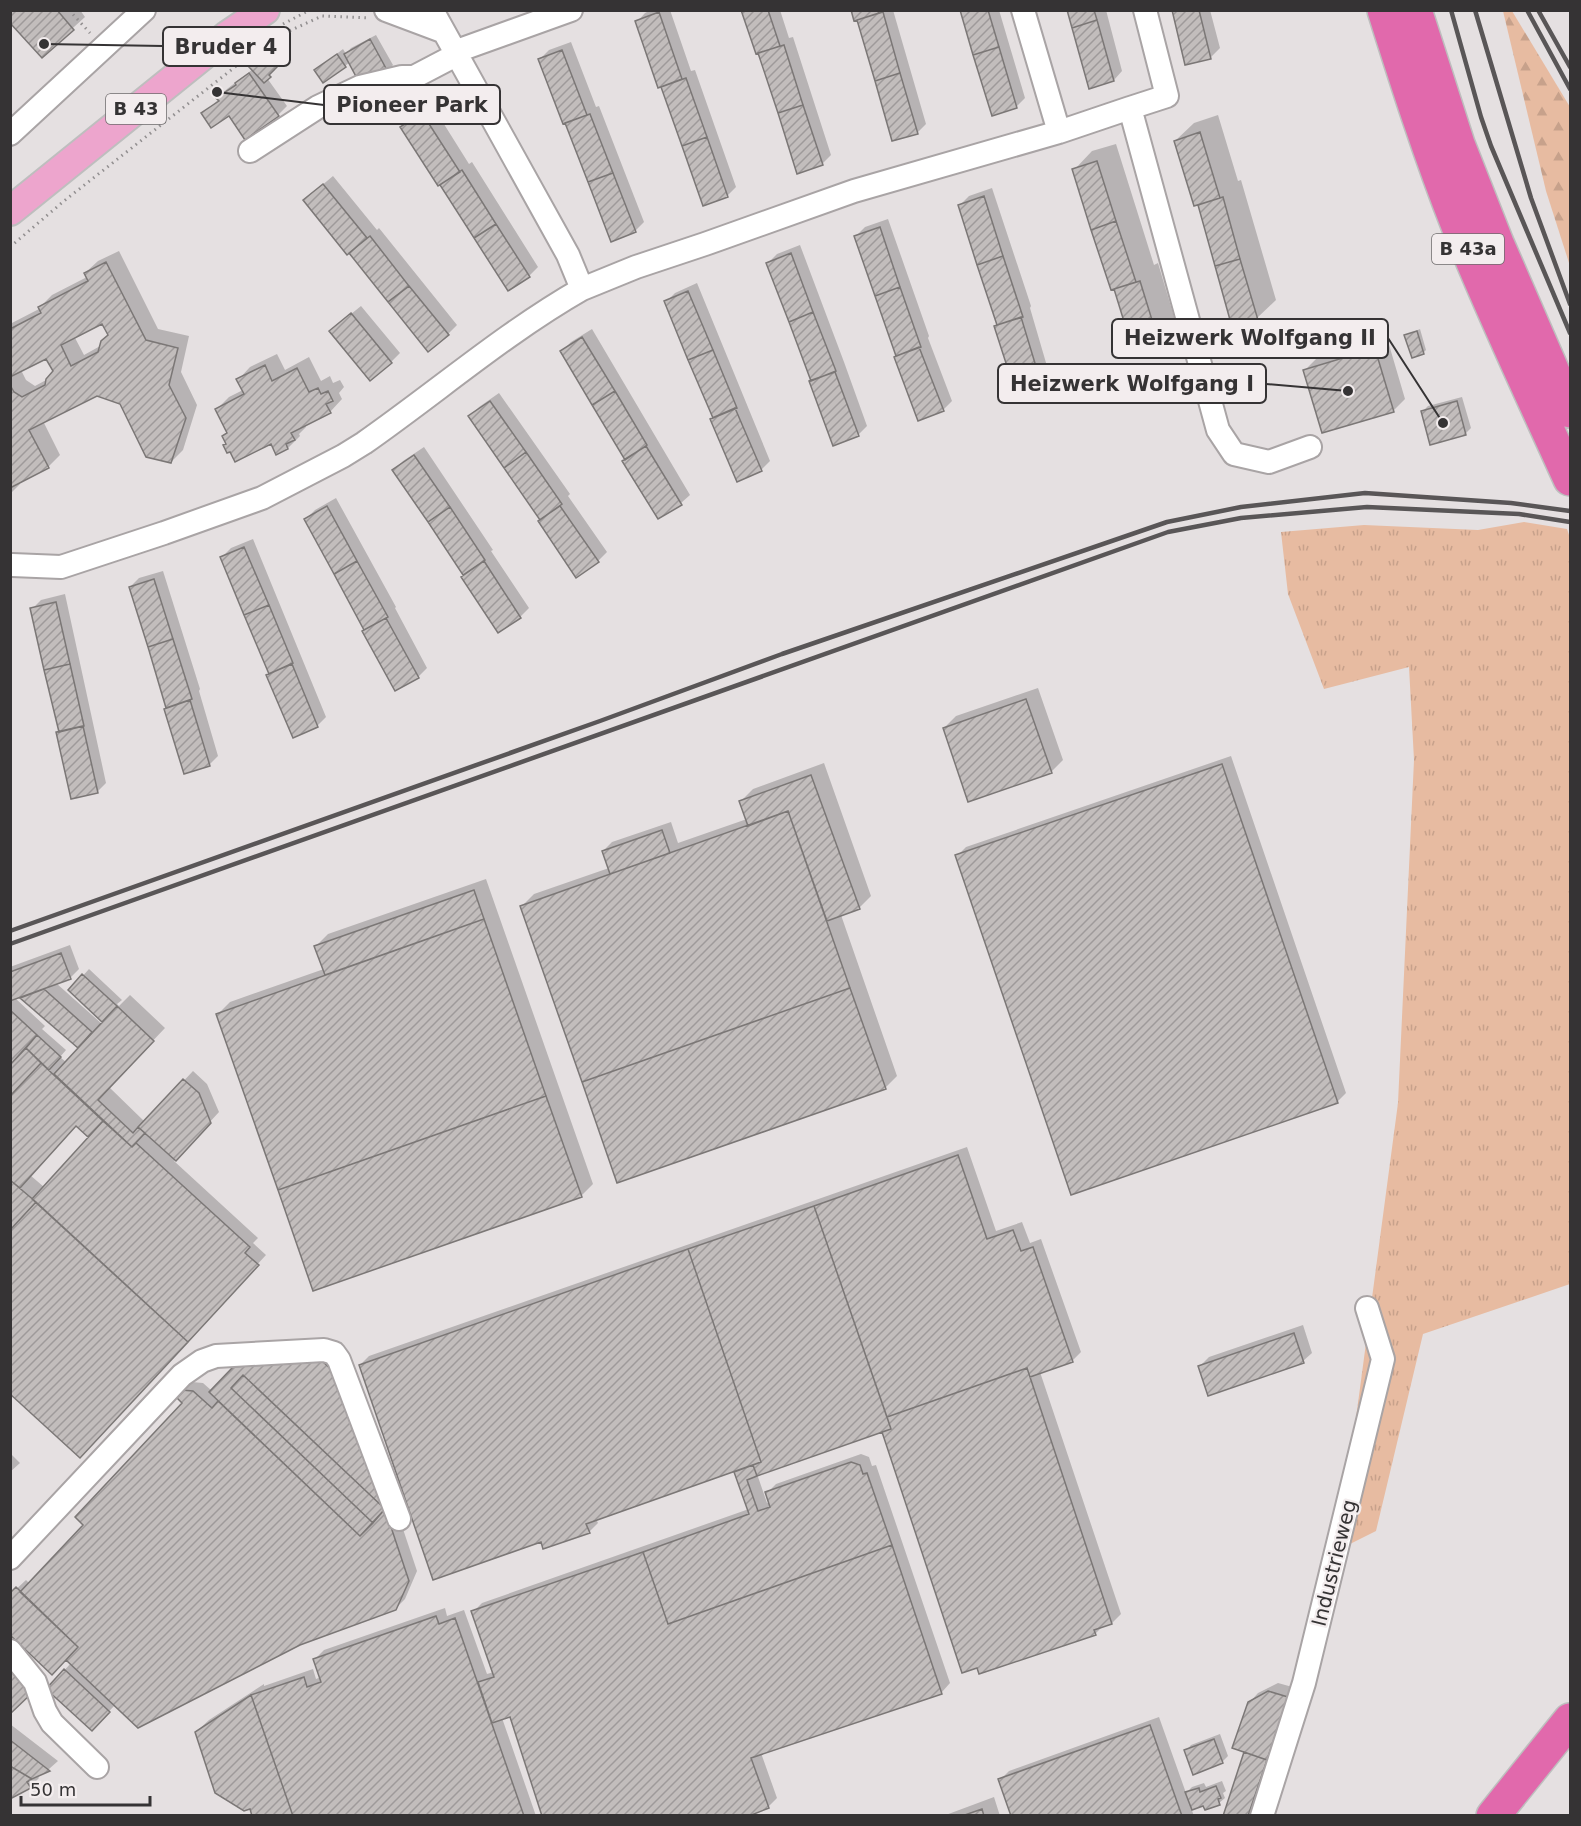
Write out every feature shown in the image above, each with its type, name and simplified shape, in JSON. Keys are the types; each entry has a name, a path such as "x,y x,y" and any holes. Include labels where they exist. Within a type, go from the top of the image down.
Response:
{"highway":[{"name":"B 43a","path":"1384,10 1417,115 1458,225 1513,355 1570,479"},
{"name":"B 43a","path":"1415,10 1458,144 1492,232 1570,411"},
{"path":"1493,1815 1570,1720"}],"main road":[{"name":"B 43","path":"10,211 228,35 265,10"}],"street":[{"path":"10,134 144,10"},
{"path":"432,10 444,21 455,54 467,71 568,255 582,289"},
{"path":"250,151 318,107 360,87 414,76 455,54 571,10"},
{"path":"1023,10 1059,132"},
{"path":"11,564 62,567 164,534 262,498 364,443 497,345 582,289 658,259 854,191 1059,132 1167,96 1145,10"},
{"path":"380,14 407,15 444,21"},
{"path":"1130,108 1218,430 1234,454 1269,462 1310,447"},
{"name":"Industrieweg","path":"1262,1815 1304,1683 1383,1359 1367,1308"},
{"path":"10,1558 182,1376 202,1361 216,1356 324,1350 334,1353 339,1360 399,1519"},
{"path":"10,1651 34,1682 52,1723 97,1767"}],"path":[{"path":"69,10 104,48"},
{"path":"10,247 72,195 276,37 322,16 380,14"}],"green space":[{"path":"1503,11 1512,11 1570,107 1570,266 1546,191"},
{"path":"1524,522 1567,529 1570,538 1570,1284 1423,1334 1376,1531 1348,1545 1360,1458 1356,1418 1398,1103 1414,760 1409,667 1324,689 1288,594 1281,532 1364,525 1478,530"}],"building":[{"path":"10,10 57,10 74,30 42,58 10,23"},
{"path":"741,10 768,10 780,46 756,54"},
{"path":"851,10 878,10 879,13 854,21"},
{"path":"960,10 988,10 999,47 973,55"},
{"path":"1067,10 1094,10 1097,20 1072,28"},
{"path":"1172,10 1199,10 1211,59 1185,65"},
{"path":"659,12 682,79 658,88 635,21"},
{"path":"883,12 900,73 875,81 857,20"},
{"path":"1097,20 1114,81 1089,89 1072,28"},
{"path":"370,39 388,72 359,82 344,54"},
{"path":"784,45 803,105 778,113 758,53"},
{"path":"999,47 1017,108 992,116 973,55"},
{"path":"269,48 282,62 264,83 249,67"},
{"path":"562,50 587,115 563,124 538,59"},
{"path":"337,54 346,67 323,83 314,70"},
{"path":"249,73 279,116 245,140 229,116 211,128 201,113 219,101 216,98"},
{"path":"900,73 918,134 892,141 875,81"},
{"path":"686,78 707,137 682,146 661,87"},
{"path":"803,105 823,165 797,174 778,113"},
{"path":"422,113 460,172 438,186 400,127"},
{"path":"590,114 613,173 588,182 565,123"},
{"path":"1200,132 1220,198 1194,206 1174,141"},
{"path":"707,137 728,197 703,206 682,146"},
{"path":"1097,161 1116,221 1091,230 1072,169"},
{"path":"462,170 496,224 474,238 440,185"},
{"path":"613,173 636,232 611,242 588,182"},
{"path":"323,184 367,238 347,255 303,200"},
{"path":"984,196 1003,256 977,265 958,205"},
{"path":"1223,197 1240,259 1215,266 1198,205"},
{"path":"1116,221 1136,282 1111,290 1091,230"},
{"path":"496,224 530,277 508,291 474,238"},
{"path":"880,227 900,287 875,296 854,236"},
{"path":"370,236 409,286 388,302 349,253"},
{"path":"791,253 813,312 789,322 766,263"},
{"path":"1003,256 1023,317 997,325 977,265"},
{"path":"1240,259 1258,320 1232,327 1215,266"},
{"path":"106,262 146,340 178,348 169,385 186,418 171,463 146,457 120,404 97,396 29,430 49,468 10,488 10,385 14,392 22,397 45,385 46,379 53,371 46,359 10,377 10,329 41,313 38,307 88,281 84,273","holes":["102,324 108,335 101,341 98,352 71,366 61,345"]},
{"path":"1140,281 1160,346 1134,354 1114,289"},
{"path":"409,286 449,335 428,352 388,302"},
{"path":"900,287 921,347 896,356 875,296"},
{"path":"688,291 713,350 688,360 664,301"},
{"path":"813,312 836,371 811,381 789,322"},
{"path":"351,313 392,363 370,381 329,331"},
{"path":"1021,317 1041,383 1015,391 994,326"},
{"path":"1417,331 1424,354 1412,358 1404,335"},
{"path":"582,337 615,391 592,405 560,351"},
{"path":"1373,342 1394,412 1322,433 1303,370 1353,355 1352,349"},
{"path":"919,347 944,411 918,421 894,357"},
{"path":"713,350 737,408 713,418 688,360"},
{"path":"265,365 272,381 297,368 309,392 318,388 321,394 328,391 333,401 326,404 331,413 291,433 295,440 286,444 288,449 276,455 271,444 235,462 223,445 226,444 222,436 227,433 215,409 244,394 236,379"},
{"path":"835,372 859,436 833,446 809,381"},
{"path":"615,391 647,445 625,460 592,405"},
{"path":"490,401 526,452 504,468 468,416"},
{"path":"1457,401 1466,435 1430,445 1421,411"},
{"path":"735,408 762,471 737,482 710,419"},
{"path":"646,446 682,505 658,519 622,461"},
{"path":"526,452 562,504 540,520 504,468"},
{"path":"414,455 450,507 428,522 392,470"},
{"path":"327,506 357,561 334,574 304,519"},
{"path":"560,506 599,562 576,578 538,521"},
{"path":"450,507 485,560 463,575 428,522"},
{"path":"244,547 269,605 244,615 220,557"},
{"path":"357,561 388,617 364,630 334,574"},
{"path":"484,561 521,618 498,633 461,577"},
{"path":"154,579 173,639 148,647 129,587"},
{"path":"56,602 70,664 44,670 30,608"},
{"path":"269,605 293,663 269,674 244,615"},
{"path":"386,618 419,678 395,691 362,631"},
{"path":"173,639 192,699 166,708 148,647"},
{"path":"70,664 84,726 59,732 44,670"},
{"path":"292,664 318,727 293,738 266,675"},
{"path":"1026,699 1052,773 968,802 943,728"},
{"path":"190,700 210,766 184,774 164,709"},
{"path":"83,726 98,793 71,799 56,732"},
{"path":"1222,764 1338,1103 1071,1195 955,855"},
{"path":"811,775 860,909 827,921 788,811 748,826 739,801"},
{"path":"788,811 850,988 582,1082 520,906"},
{"path":"662,830 670,853 610,874 602,851"},
{"path":"474,890 484,919 325,975 314,946"},
{"path":"484,919 546,1096 278,1190 216,1014"},
{"path":"61,953 71,979 10,1001 10,972"},
{"path":"82,974 117,1006 102,1022 68,990"},
{"path":"850,988 886,1089 617,1183 582,1082"},
{"path":"44,989 92,1032 78,1048 20,998"},
{"path":"117,1006 154,1041 98,1100 133,1133 138,1127 145,1133 132,1147 54,1074"},
{"path":"10,1010 37,1035 10,1065"},
{"path":"37,1035 61,1057 49,1070 26,1048"},
{"path":"26,1048 41,1063 10,1096 10,1065"},
{"path":"41,1063 103,1121 88,1137 76,1126 20,1188 10,1180 10,1096"},
{"path":"183,1079 199,1093 211,1123 176,1161 138,1127"},
{"path":"546,1096 582,1197 313,1291 278,1190"},
{"path":"103,1121 132,1147 136,1143 250,1247 245,1253 259,1265 188,1342 32,1199"},
{"path":"958,1155 987,1239 1013,1230 1021,1251 1033,1247 1073,1362 1030,1377 1027,1368 887,1417 814,1206"},
{"path":"10,1180 36,1202 10,1230"},
{"path":"36,1202 188,1342 80,1458 10,1394 10,1230"},
{"path":"814,1206 891,1429 757,1476 753,1465 761,1462 688,1249"},
{"path":"688,1249 761,1462 586,1524 590,1533 543,1549 541,1542 433,1580 359,1365"},
{"path":"1294,1333 1304,1363 1208,1396 1198,1366"},
{"path":"321,1360 336,1374 385,1509 243,1375 231,1388 373,1523 360,1536 209,1392 233,1367"},
{"path":"1027,1368 1112,1624 1094,1630 1096,1635 979,1674 977,1668 962,1673 882,1432 891,1429 887,1417"},
{"path":"243,1375 385,1509 373,1523 231,1388"},
{"path":"181,1390 193,1391 212,1408 218,1401 360,1536 385,1509 409,1581 396,1610 300,1645 138,1728 66,1660 78,1647 20,1592 83,1525 75,1517 182,1403 176,1397"},
{"path":"851,1462 860,1465 863,1474 867,1473 892,1545 668,1624 643,1552 749,1514 734,1472 753,1465 757,1476 747,1480 758,1511 770,1507 765,1492"},
{"path":"892,1545 942,1694 751,1758 769,1808 749,1816 542,1816 510,1717 492,1723 478,1682 494,1677 471,1611 643,1552 668,1624"},
{"path":"16,1587 78,1647 52,1675 10,1635 10,1593"},
{"path":"436,1616 439,1624 455,1618 524,1816 293,1816 251,1695 304,1677 307,1687 321,1682 313,1659"},
{"path":"10,1667 33,1692 10,1714"},
{"path":"64,1669 110,1712 92,1731 46,1689"},
{"path":"1268,1691 1288,1697 1267,1760 1232,1748 1248,1702"},
{"path":"251,1695 293,1816 252,1816 250,1809 244,1811 215,1793 195,1732"},
{"path":"1150,1725 1182,1816 1011,1816 998,1779"},
{"path":"1214,1739 1223,1763 1193,1775 1184,1750"},
{"path":"10,1740 50,1771 32,1779 10,1766"},
{"path":"1244,1752 1267,1760 1248,1816 1223,1816"},
{"path":"10,1766 32,1779 27,1782 31,1788 10,1799"},
{"path":"1216,1786 1221,1798 1218,1799 1220,1805 1205,1810 1203,1806 1192,1810 1185,1792 1199,1788 1200,1792"},
{"path":"982,1809 984,1816 962,1816"}],"railway":[{"path":"1451,10 1491,146 1570,333"},
{"path":"1475,10 1531,198 1570,304"},
{"path":"1527,10 1570,89"},
{"path":"1538,10 1570,67"},
{"path":"10,931 782,654 1167,522 1241,507 1365,493 1511,503 1570,511"},
{"path":"10,944 1168,532 1241,518 1367,507 1519,514 1570,522"}],"place":[{"name":"Bruder 4","path":"44,44"},
{"name":"Pioneer Park","path":"217,92"},
{"name":"Heizwerk Wolfgang I","path":"1348,391"},
{"name":"Heizwerk Wolfgang II","path":"1443,423"}]}
